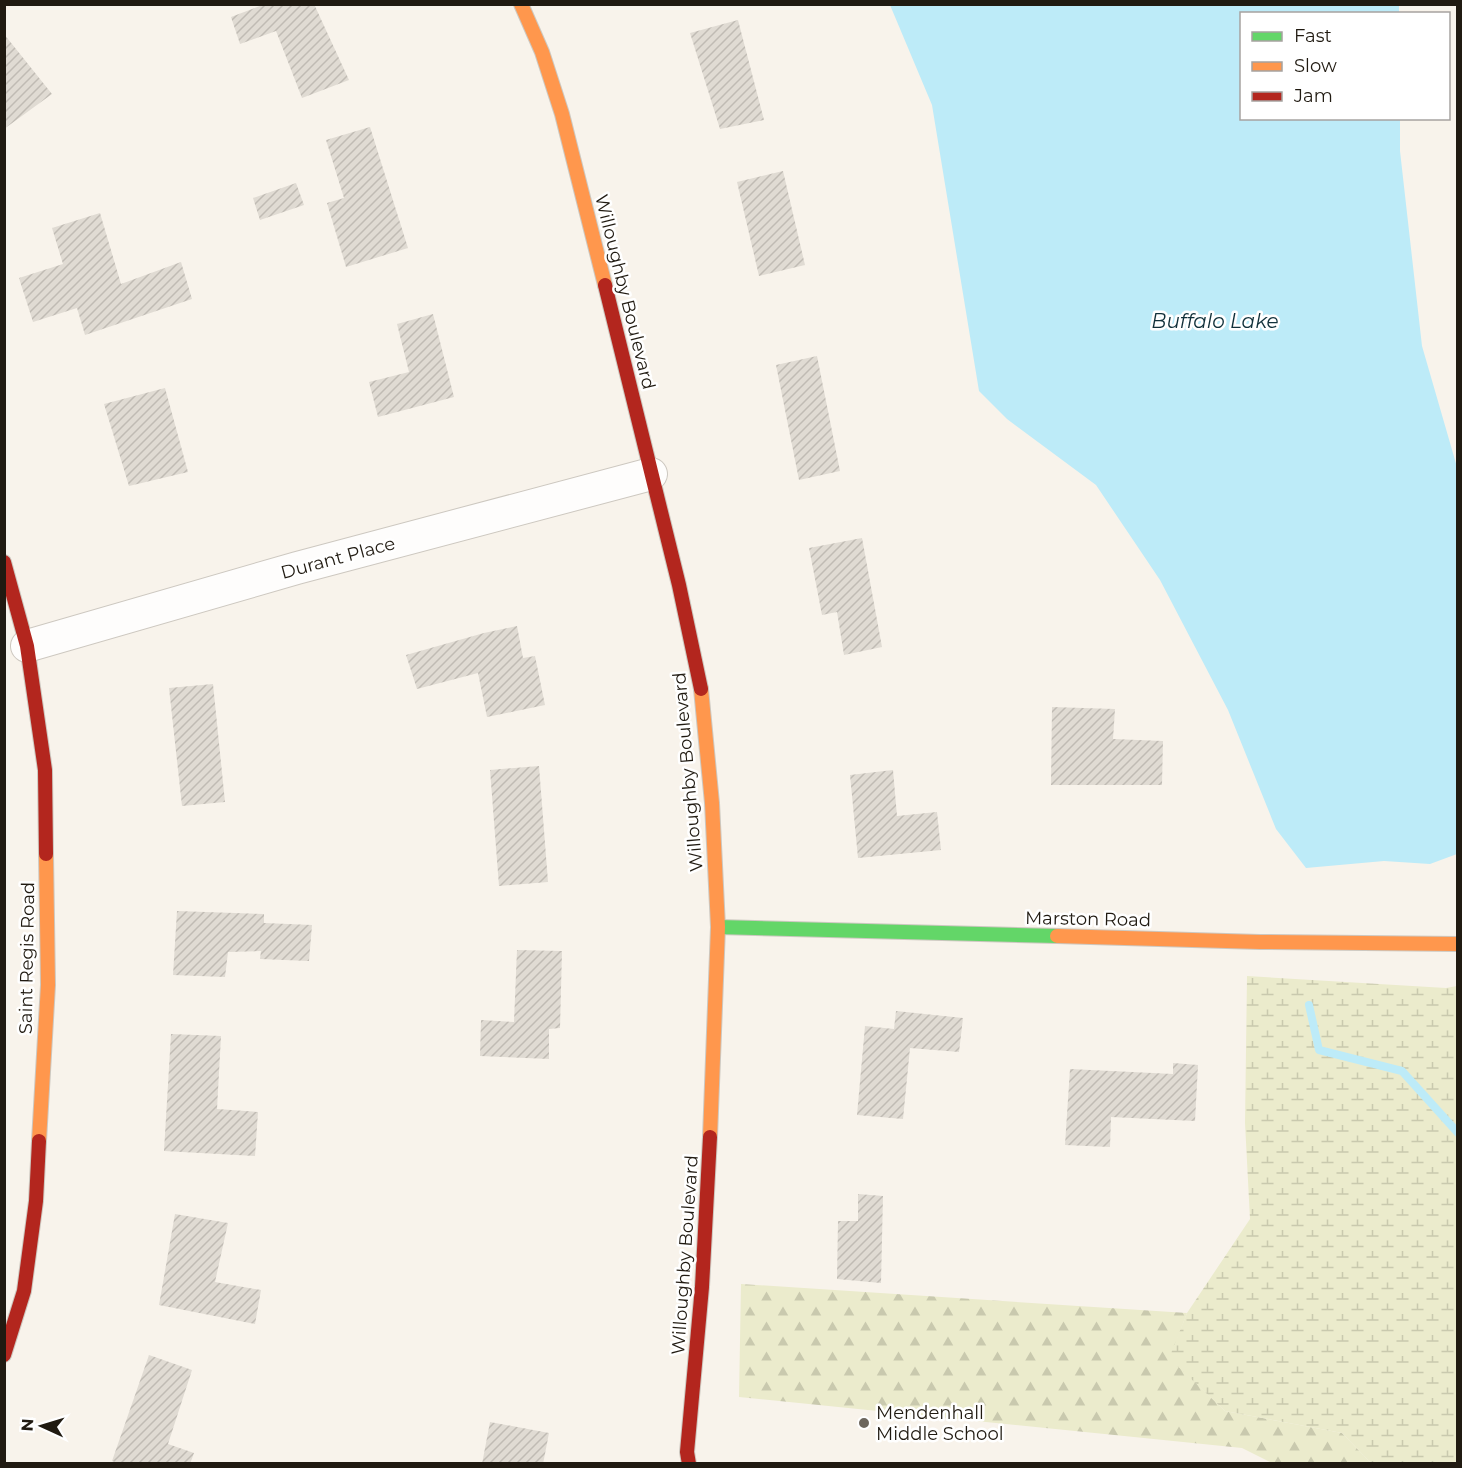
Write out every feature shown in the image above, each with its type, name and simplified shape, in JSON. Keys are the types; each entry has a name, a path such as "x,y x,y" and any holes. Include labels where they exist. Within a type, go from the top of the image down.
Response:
{"street":[{"name":"Willoughby Boulevard","path":"521,4 542,52 562,114 679,585 701,687 712,803 718,927 708,1188 702,1287 686,1460"},
{"name":"Durant Place","path":"27,646 297,568 651,474"},
{"name":"Saint Regis Road","path":"4,562 27,646 45,770 48,985 36,1201 24,1291 4,1354"},
{"name":"Marston Road","path":"718,927 1260,942 1458,944"}],"green space":[{"path":"1247,976 1446,988 1457,986 1457,1463 1371,1463 1342,1433 1225,1411 1169,1358 1187,1313 1250,1219 1245,1123"},
{"path":"741,1284 1187,1313 1170,1358 1225,1411 1342,1433 1371,1463 1272,1463 1242,1448 739,1397"}],"water":[{"name":"Buffalo Lake","path":"890,5 1399,5 1399,12 1240,12 1240,120 1400,120 1400,151 1422,346 1457,467 1457,854 1430,864 1384,861 1306,868 1276,829 1228,710 1160,580 1096,485 1007,419 979,391 932,105"}],"building":[{"path":"265,4 314,4 349,80 302,98 276,31 240,44 231,17"},
{"path":"738,20 764,120 720,129 690,33"},
{"path":"4,34 52,94 4,129"},
{"path":"370,127 408,248 346,267 327,203 344,198 326,140"},
{"path":"783,171 805,265 759,276 737,182"},
{"path":"296,183 304,205 260,220 253,198"},
{"path":"100,213 121,284 181,262 192,299 85,335 77,308 33,322 19,278 63,264 52,228"},
{"path":"433,314 454,397 378,417 369,382 409,372 397,324"},
{"path":"817,356 840,471 799,480 776,365"},
{"path":"165,388 188,472 129,486 104,404"},
{"path":"862,538 882,647 844,655 837,612 822,615 809,548"},
{"path":"517,626 523,658 535,656 545,705 487,717 478,673 417,689 406,655"},
{"path":"213,684 225,802 182,806 169,688"},
{"path":"1052,707 1115,709 1113,739 1163,741 1162,785 1051,785"},
{"path":"539,766 548,882 499,886 490,770"},
{"path":"893,770 897,816 937,812 941,850 858,858 850,775"},
{"path":"177,911 264,914 264,923 312,925 309,961 260,959 261,951 228,952 225,977 173,975"},
{"path":"517,950 562,951 560,1028 549,1029 549,1059 480,1056 481,1020 514,1022"},
{"path":"896,1011 963,1018 959,1052 910,1048 903,1119 857,1115 865,1026 894,1029"},
{"path":"171,1034 221,1036 217,1109 258,1112 255,1156 164,1151"},
{"path":"1173,1063 1198,1065 1195,1121 1111,1117 1110,1147 1065,1145 1070,1069 1173,1074"},
{"path":"858,1194 883,1196 881,1283 837,1279 838,1221 858,1221"},
{"path":"175,1214 228,1223 215,1282 261,1290 255,1324 159,1305"},
{"path":"149,1355 192,1370 168,1444 194,1453 190,1464 120,1464 112,1461"},
{"path":"490,1422 549,1433 543,1464 482,1464"}],"waterway":[{"path":"1309,1005 1319,1050 1402,1071 1458,1133"}],"traffic: fast":[{"path":"718,927 1057,936"}],"traffic: slow":[{"path":"521,4 542,52 562,114 605,285"},
{"path":"701,689 712,803 718,927 710,1137"},
{"path":"39,1141 48,985 46,854"},
{"path":"1057,936 1260,942 1458,944"}],"traffic: jam":[{"path":"605,285 679,585 701,689"},
{"path":"4,562 27,646 45,770 46,854"},
{"path":"689,1464 687,1452 702,1287 710,1137"},
{"path":"4,1355 24,1291 36,1201 39,1141"}],"place":[{"name":"Mendenhall Middle School","path":"864,1423"}]}
